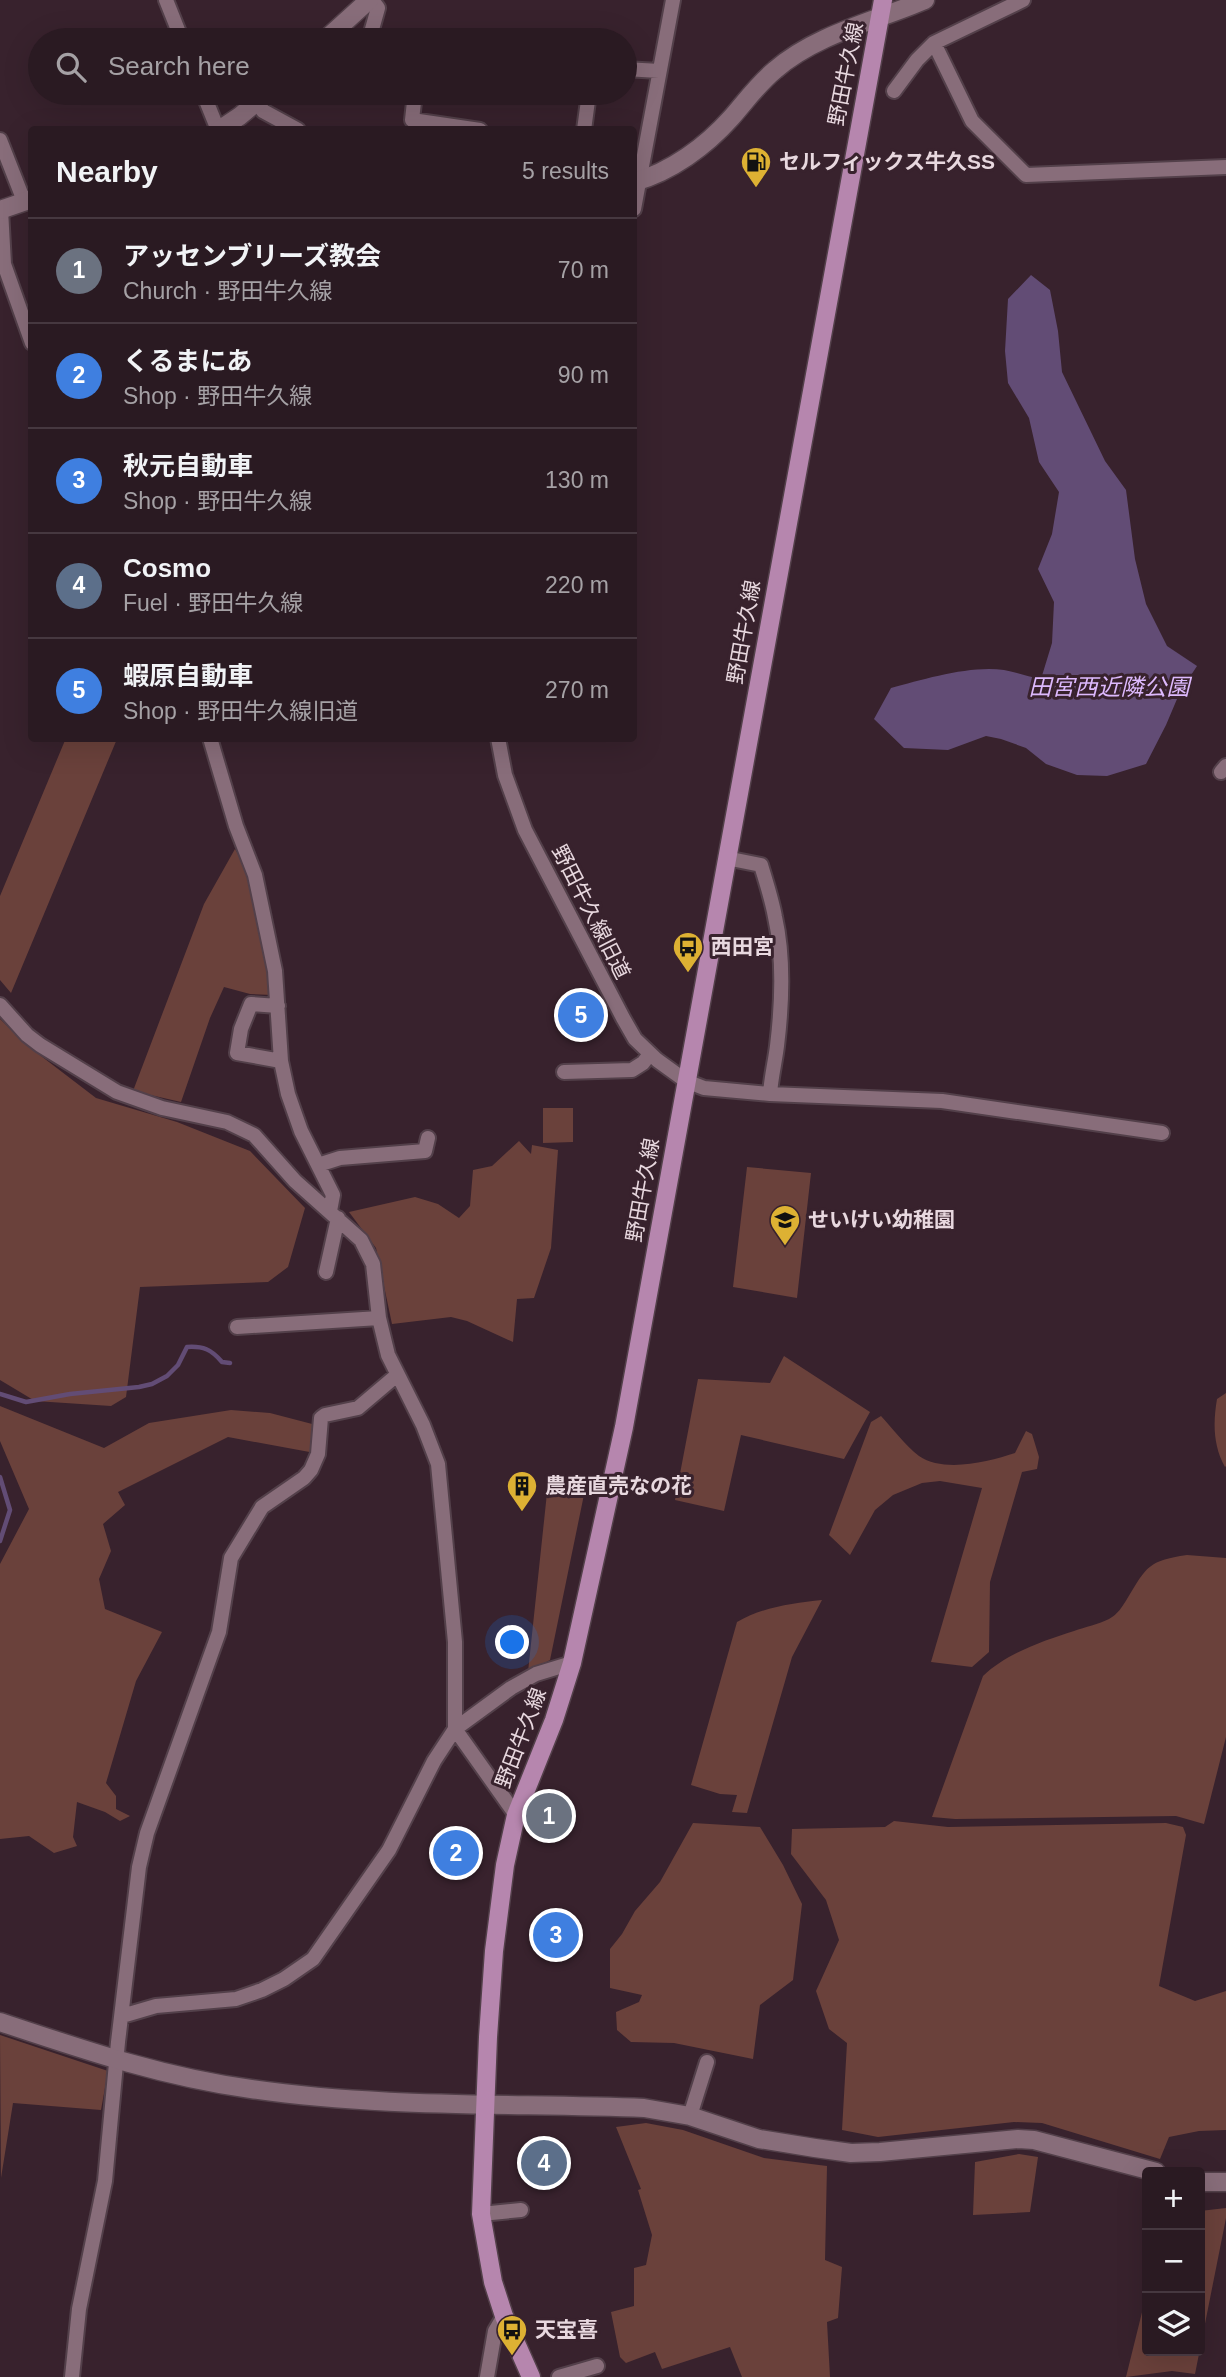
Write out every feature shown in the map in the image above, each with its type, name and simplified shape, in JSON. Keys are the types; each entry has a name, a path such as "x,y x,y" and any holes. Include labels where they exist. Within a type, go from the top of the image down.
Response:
{"main road":[{"name":"野田牛久線","path":"531,2377 504,2316 493,2282 481,2214 494,1951 505,1865 516,1815 554,1720 572,1662 626,1416 726,858 752,752 883,0"}],"street":[{"path":"166,0 177,28"},
{"path":"338,28 370,0 378,8 372,28"},
{"path":"637,176 673,0"},
{"path":"637,181 676,164 703,144 775,70 790,59 812,46 925,0"},
{"path":"894,91 917,60 934,43 1022,0"},
{"path":"934,43 972,121 1026,175 1226,167"},
{"path":"637,70 659,71"},
{"path":"208,105 216,126"},
{"path":"224,126 252,105"},
{"path":"263,105 263,111 291,126"},
{"path":"414,105 412,120 455,126"},
{"path":"585,126 587,105"},
{"path":"0,140 28,200 0,210 4,264 28,332"},
{"path":"212,742 236,826 255,875 275,971 281,1061 288,1094 301,1131 332,1195 334,1215 326,1272"},
{"name":"野田牛久線旧道","path":"499,742 505,775 525,830 623,1018 635,1039 686,1081"},
{"path":"1226,766 1221,772 1226,773"},
{"path":"726,858 761,865 776,918 780,1005 770,1094"},
{"path":"278,1006 251,1004 241,1029 237,1053 281,1061"},
{"path":"0,1005 27,1035 40,1045 117,1092 162,1108 227,1122 254,1135 295,1181 361,1240 373,1264 379,1318 388,1355 423,1424 438,1464 454,1642 455,1729 516,1815"},
{"path":"564,1072 632,1070 650,1054"},
{"path":"686,1081 704,1088 770,1094 942,1101 1162,1133"},
{"path":"318,1165 340,1158 425,1151 428,1138"},
{"path":"237,1327 379,1318"},
{"path":"72,2377 79,2309 105,2181 139,1867 147,1833 215,1643 231,1558 262,1507 304,1478 310,1470 318,1454 321,1418 358,1408 397,1375"},
{"path":"122,2016 156,2006 236,1999 284,1979 313,1959 389,1850 434,1761 455,1729 511,1688 536,1674 572,1662"},
{"path":"0,2022 116,2061 209,2082 278,2093 339,2099 644,2108 690,2116 759,2139 851,2153 908,2150 1005,2139 1034,2140 1142,2168"},
{"path":"690,2116 706,2062"},
{"path":"1205,2182 1226,2182"},
{"path":"481,2214 521,2210"},
{"path":"487,2377 495,2331 504,2316"},
{"path":"559,2377 597,2366"}],"shaded area":[{"path":"64,742 116,742 11,993 0,980 0,896"},
{"path":"235,849 252,878 272,995 250,994 224,987 210,1018 181,1102 133,1091 204,904"},
{"path":"0,1019 28,1046 96,1098 177,1122 250,1151 305,1208 288,1267 268,1282 140,1287 126,1397 111,1406 35,1401 0,1380"},
{"path":"543,1108 573,1108 573,1142 543,1143"},
{"path":"519,1141 531,1154 532,1145 558,1150 551,1248 534,1298 517,1299 513,1342 467,1321 451,1317 392,1324 376,1248 349,1212 415,1197 438,1204 459,1218 470,1206 473,1170 492,1166"},
{"path":"747,1167 811,1173 797,1298 733,1287"},
{"path":"784,1356 870,1412 844,1459 741,1435 724,1511 675,1500 698,1379 770,1383"},
{"path":"1226,1393 1225,1467 1216,1442 1215,1425 1217,1399"},
{"path":"0,1406 104,1448 149,1423 231,1410 270,1413 316,1425 315,1453 228,1437 118,1492 125,1505 103,1524 111,1551 99,1579 105,1609 162,1632 136,1681 106,1783 116,1796 116,1809 130,1816 120,1821 105,1812 77,1802 73,1837 77,1846 54,1853 29,1836 0,1839 0,1564 29,1509 0,1441"},
{"path":"881,1416 919,1456 941,1464 966,1464 1015,1453 1026,1431 1032,1434 1039,1457 1037,1469 1022,1472 990,1582 989,1652 972,1667 931,1662 982,1488 940,1481 922,1483 893,1495 875,1510 850,1555 829,1535 871,1422"},
{"path":"549,1474 587,1480 550,1660 528,1672"},
{"path":"1187,1555 1226,1558 1226,1737 1204,1824 1176,1816 932,1817 983,1676 1026,1649 1109,1619 1120,1610 1139,1579 1150,1567 1164,1560"},
{"path":"822,1600 792,1657 747,1813 732,1812 737,1795 720,1794 691,1785 737,1622 768,1609"},
{"path":"894,1821 948,1827 1166,1823 1183,1827 1186,1835 1159,1986 1195,2001 1226,1991 1226,2130 1199,2131 1169,2137 1160,2159 1042,2123 1014,2122 878,2137 842,2130 847,2043 829,2029 816,1991 839,1940 826,1900 791,1854 792,1829 885,1827"},
{"path":"693,1823 760,1827 802,1904 793,1980 760,2005 753,2059 674,2043 631,2042 617,2030 616,2012 639,2002 642,1995 610,1988 610,1949 635,1911 660,1882"},
{"path":"0,2035 108,2071 101,2110 13,2103 1,2178"},
{"path":"646,2123 683,2130 764,2158 827,2166 825,2260 842,2267 838,2318 827,2322 830,2377 742,2377 730,2347 662,2369 655,2352 626,2363 620,2357 611,2312 634,2306 634,2268 646,2265 652,2235 638,2190 641,2189 616,2127"},
{"path":"1019,2154 1038,2157 1030,2212 973,2215 975,2162"},
{"path":"1226,2208 1205,2324 1205,2210"},
{"path":"1142,2312 1142,2356 1199,2356 1195,2374 1172,2371 1126,2377"}],"water":[{"name":"田宮西近隣公園","path":"1031,275 1050,290 1062,372 1105,461 1126,490 1135,559 1146,604 1167,646 1197,666 1180,692 1146,764 1107,776 1077,775 1046,764 1026,748 986,736 948,750 904,748 874,719 891,688 933,677 991,669 1041,679 1052,643 1054,602 1038,569 1052,534 1059,492 1039,462 1029,418 1008,383 1005,351 1008,299"}],"waterway":[{"path":"0,1394 26,1402 152,1384 167,1376 178,1365 187,1347 206,1349 222,1362 230,1363"},
{"path":"0,1477 10,1510 0,1541"}],"place":[{"name":"セルフィックス牛久SS","path":"756,189"},
{"name":"西田宮","path":"688,974"},
{"name":"蝦原自動車","path":"581,1015"},
{"name":"せいけい幼稚園","path":"785,1247"},
{"name":"農産直売なの花","path":"522,1513"},
{"name":"アッセンブリーズ教会","path":"549,1816"},
{"name":"くるまにあ","path":"456,1853"},
{"name":"秋元自動車","path":"556,1935"},
{"name":"Cosmo","path":"544,2163"},
{"name":"天宝喜","path":"512,2357"}]}
